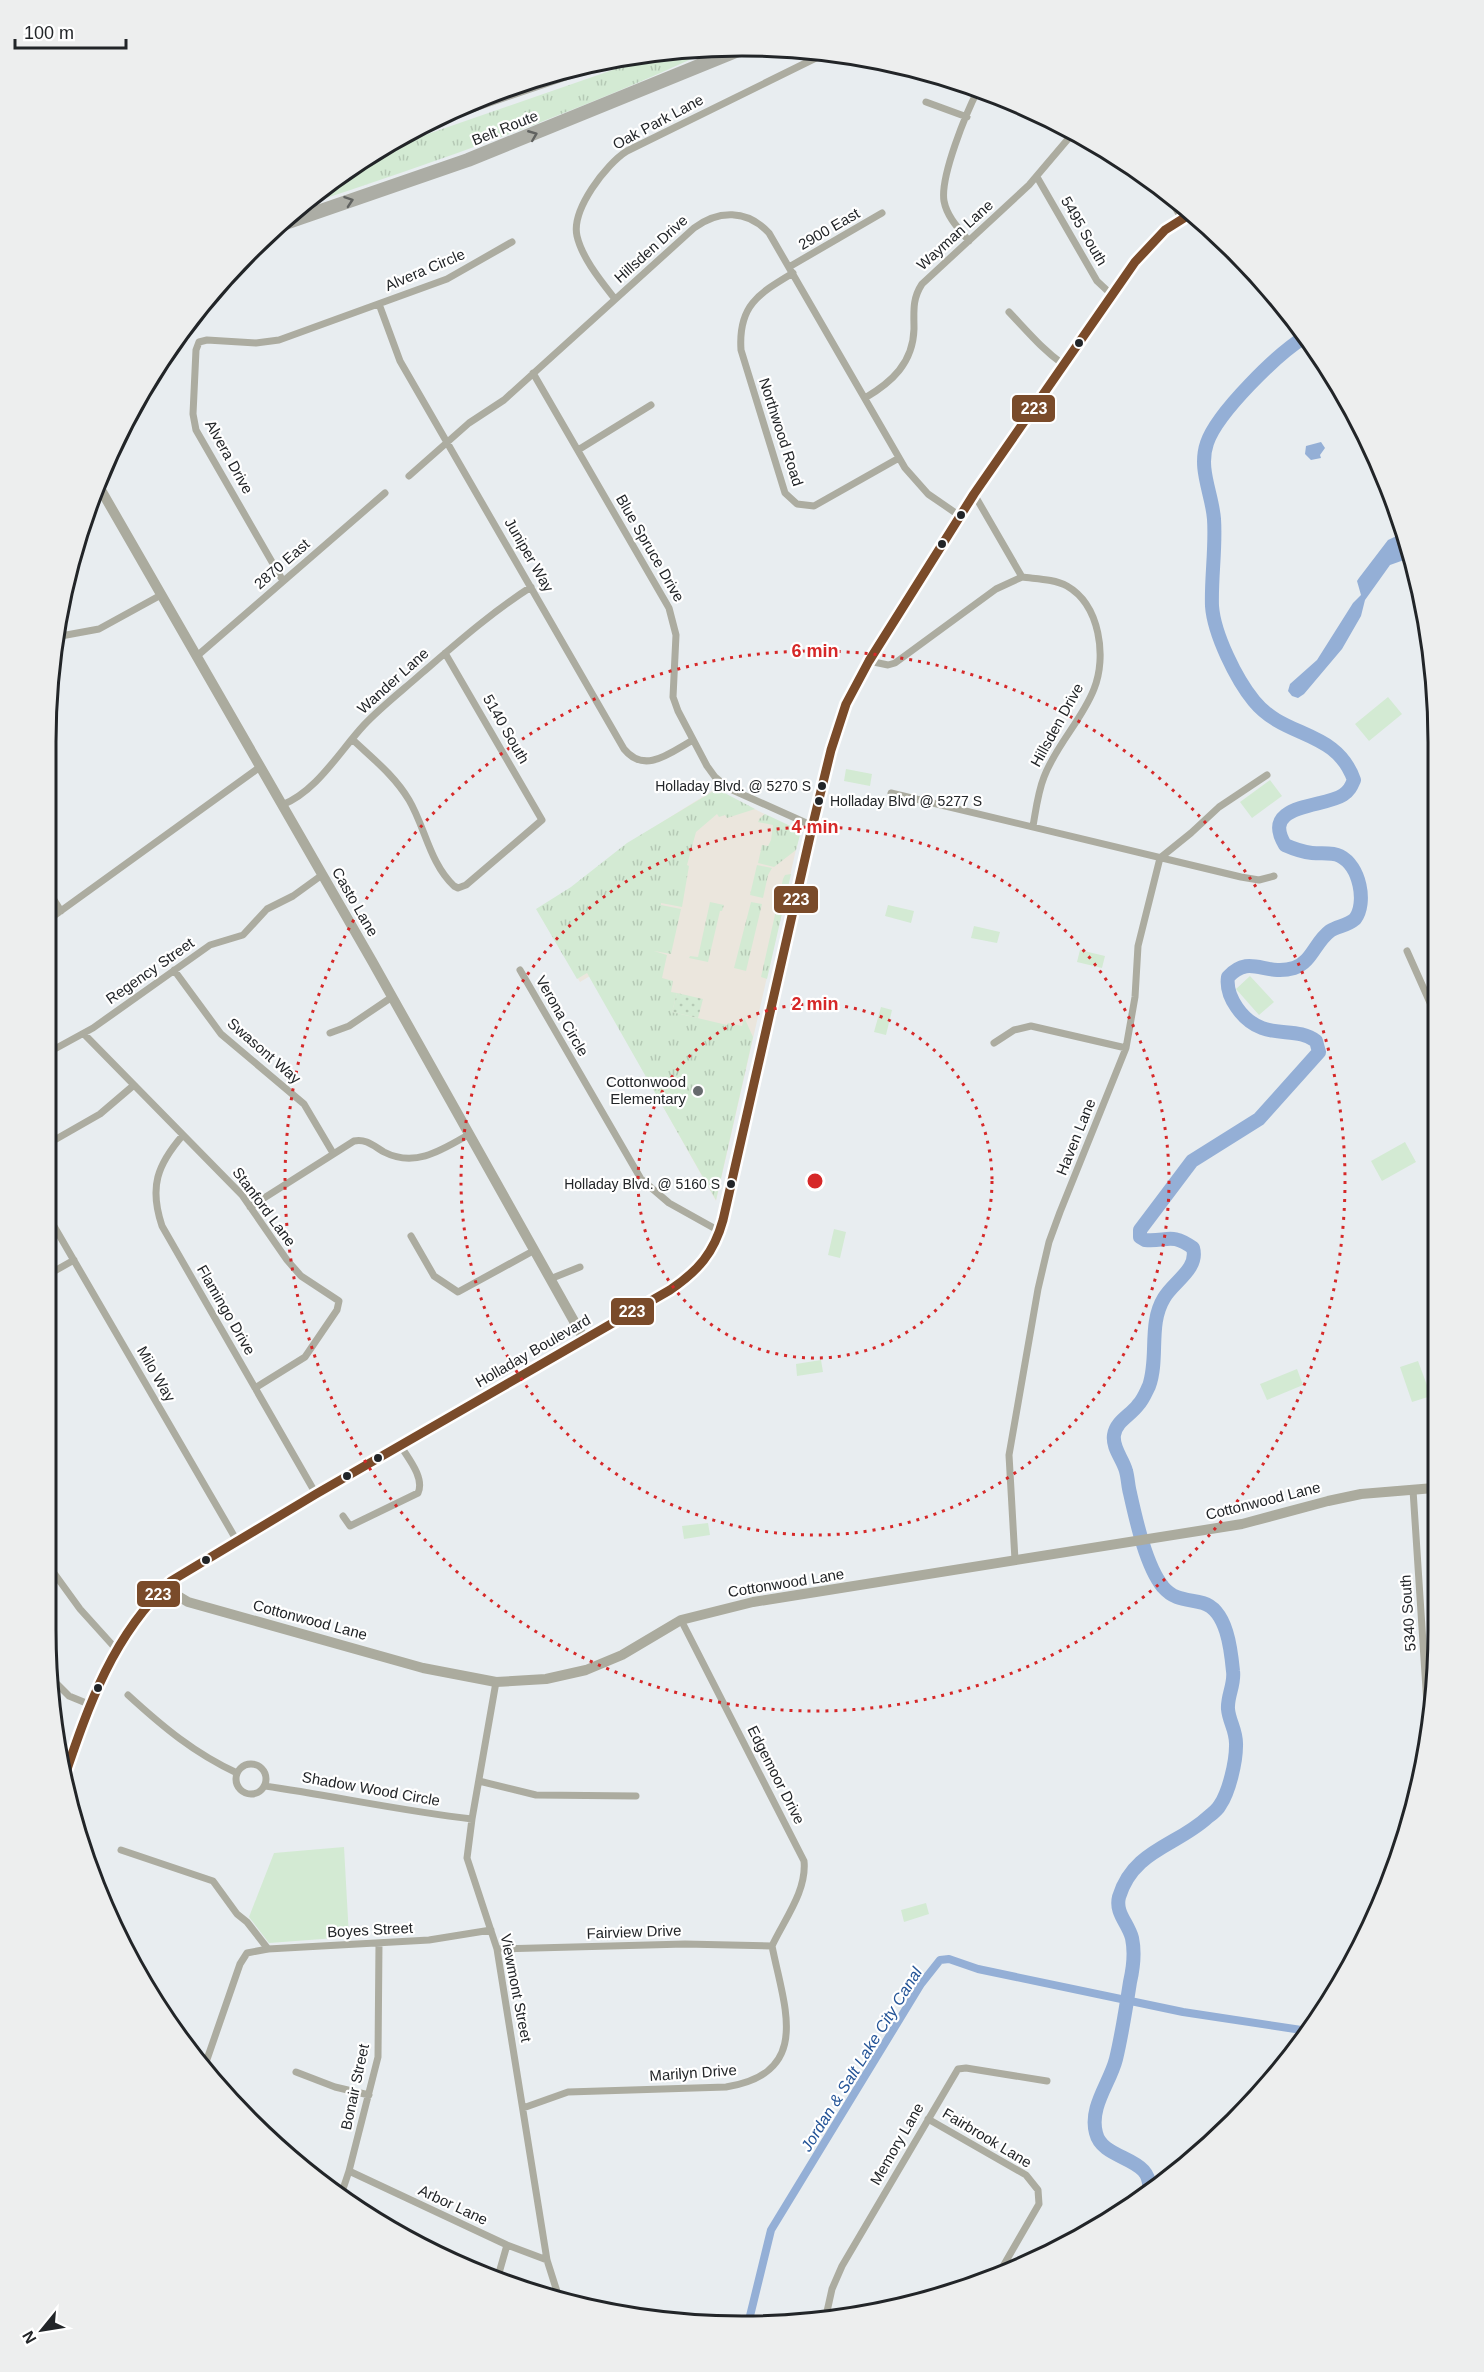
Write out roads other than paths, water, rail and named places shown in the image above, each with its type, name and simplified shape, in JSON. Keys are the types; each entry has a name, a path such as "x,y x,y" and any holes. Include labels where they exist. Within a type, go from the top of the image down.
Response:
{"highway":[{"name":"Belt Route","path":"298,219 468,160 722,56"}],"street":[{"name":"Oak Park Lane","path":"615,299 594,269 577,234 579,217 606,167 627,151 813,59"},
{"path":"969,241 949,213 944,194 947,170 975,97"},
{"path":"926,102 967,117"},
{"name":"Wayman Lane","path":"865,398 891,381 906,362 913,339 914,300 926,279 1037,177 1069,138"},
{"name":"5495 South","path":"1037,177 1097,281 1112,295"},
{"name":"2900 East","path":"791,270 882,213"},
{"name":"Hillsden Drive","path":"409,476 474,419 504,400 694,228 709,218 722,215 741,216 760,224 772,238 899,458 922,488 960,516"},
{"name":"Holladay Boulevard","path":"69,1764 91,1705 117,1650 142,1609 163,1587 237,1540 692,1275 709,1258 721,1232 813,826 839,720 850,695 868,661 974,494 1112,295 1152,242 1185,218"},
{"name":"Alvera Circle","path":"379,304 452,277 512,242"},
{"name":"Northwood Road","path":"791,270 752,302 741,326 740,338 741,350 785,493 797,504 814,506 899,458"},
{"name":"Juniper Way","path":"379,304 398,356 627,753 639,760 653,761 693,740"},
{"name":"Alvera Drive","path":"283,581 196,430 193,414 198,345 207,340 256,343 273,341 379,304"},
{"path":"1009,312 1032,335 1040,348 1064,365"},
{"name":"Blue Spruce Drive","path":"534,373 672,615 676,642 673,697 707,766 723,784 813,826"},
{"path":"578,450 651,405"},
{"name":"2870 East","path":"196,656 385,493"},
{"path":"868,661 888,665 896,663 996,589 1022,577 974,494"},
{"name":"Casto Lane","path":"101,496 161,595 392,997 584,1339"},
{"name":"Hillsden Drive","path":"1022,577 1060,583 1078,595 1087,606 1094,622 1100,657 1098,676 1093,691 1044,776 1033,826"},
{"name":"Wander Lane","path":"282,805 294,800 309,788 380,709 496,610 531,587"},
{"path":"64,635 99,629 161,595"},
{"name":"5140 South","path":"352,739 390,773 400,787 410,802 433,854 451,884 458,888 472,880 542,820 446,652"},
{"path":"56,914 260,768"},
{"path":"1160,858 1191,834 1219,807 1267,775"},
{"path":"891,792 968,813 1033,826 1259,880 1274,876"},
{"name":"Haven Lane","path":"1015,1560 1009,1455 1025,1352 1042,1265 1060,1212 1126,1048 1135,997 1138,946 1160,858"},
{"name":"Regency Street","path":"56,1048 84,1034 210,945 243,935 267,909 293,896 322,875"},
{"path":"56,902 61,910"},
{"path":"1407,951 1428,998"},
{"name":"Swasont Way","path":"174,970 221,1034 304,1104 333,1153"},
{"name":"Verona Circle","path":"520,970 641,1179 669,1203 721,1232"},
{"path":"330,1033 349,1026 392,997"},
{"path":"994,1043 1014,1030 1031,1026 1126,1048"},
{"name":"Stanford Lane","path":"84,1034 214,1165 250,1207 301,1276 339,1301 337,1310 305,1357 255,1388"},
{"path":"56,1139 100,1114 134,1085"},
{"name":"Flamingo Drive","path":"183,1135 170,1150 159,1169 156,1186 157,1212 172,1244 316,1494"},
{"path":"250,1207 354,1141 360,1140 391,1156 417,1159 436,1153 468,1135"},
{"name":"Milo Way","path":"56,1229 237,1540"},
{"path":"411,1236 434,1276 458,1292 533,1251"},
{"path":"56,1270 74,1260"},
{"path":"550,1279 580,1267"},
{"path":"343,1516 350,1526 418,1493 421,1487 420,1480 400,1445"},
{"name":"Cottonwood Lane","path":"163,1587 188,1602 444,1673 496,1682 546,1679 586,1670 622,1655 681,1620 753,1602 1242,1524 1341,1498 1428,1489"},
{"name":"5340 South","path":"1413,1490 1426,1687"},
{"path":"56,1576 80,1609 117,1650"},
{"name":"Edgemoor Drive","path":"681,1620 804,1861 805,1870 800,1888 772,1946"},
{"name":"Viewmont Street","path":"496,1682 467,1851 468,1864 497,1949 547,2260 557,2291"},
{"path":"58,1685 69,1696 91,1705"},
{"name":"Shadow Wood Circle","path":"128,1695 179,1740 208,1760 237,1773 237,1784 245,1793 257,1794 265,1786 396,1809 472,1819"},
{"path":"237,1773 246,1765 258,1765 266,1774 265,1786"},
{"path":"478,1781 536,1795 636,1796"},
{"path":"121,1850 213,1881 237,1914 247,1922 268,1949"},
{"name":"Boyes Street","path":"207,2060 241,1961 250,1952 268,1949 429,1941 490,1930"},
{"name":"Bonair Street","path":"343,2188 379,2052 379,1943"},
{"name":"Fairview Drive","path":"497,1949 685,1944 772,1946"},
{"name":"Marilyn Drive","path":"523,2108 568,2092 726,2087 740,2085 760,2076 779,2058 785,2048 788,2034 782,1988 772,1946"},
{"name":"Memory Lane","path":"827,2311 832,2289 842,2266 958,2069 966,2068 1047,2081"},
{"path":"296,2072 335,2087 369,2095"},
{"name":"Fairbrook Lane","path":"928,2119 1026,2175 1038,2190 1039,2204 1004,2264"},
{"name":"Arbor Lane","path":"349,2171 507,2245 547,2260"},
{"path":"499,2272 507,2245"}],"water":[{"path":"1321,442 1325,448 1320,455 1321,458 1311,460 1305,454 1306,446"},
{"path":"1397,536 1404,560 1390,565 1365,600 1361,616 1342,649 1304,694 1298,698 1292,696 1288,691 1290,684 1317,660 1353,603 1361,595 1357,581 1388,540"}],"waterway":[{"path":"1149,2183 1145,2173 1138,2166 1108,2150 1096,2133 1095,2114 1116,2059 1133,1966 1132,1938 1120,1913 1119,1897 1134,1869 1145,1859 1196,1827 1219,1807 1231,1777 1236,1741 1228,1709 1233,1681 1232,1662 1223,1622 1211,1607 1172,1595 1157,1578 1142,1542 1126,1471 1114,1440 1115,1430 1140,1403 1149,1386 1159,1308 1168,1292 1189,1269 1194,1256 1193,1248 1186,1243 1174,1239 1145,1240 1140,1237 1140,1230 1192,1161 1259,1119 1319,1052 1316,1041 1310,1037 1269,1030 1248,1020 1232,1000 1228,977 1244,967 1284,970 1300,965 1330,931 1355,919 1361,904 1360,885 1347,861 1337,855 1309,853 1285,845 1279,831 1281,821 1287,814 1343,795 1354,780 1346,764 1335,751 1280,722 1254,701 1227,656 1217,630 1212,606 1214,530 1213,509 1204,462 1207,443 1213,430 1235,400 1280,356 1299,341"},
{"name":"Jordan & Salt Lake City Canal","path":"750,2316 771,2230 921,1984 940,1960 949,1959 978,1969 1183,2012 1300,2030"}],"place":[{"name":"Holladay Blvd. @ 5270 S","path":"822,786"},
{"name":"Holladay Blvd @ 5277 S","path":"819,801"},
{"name":"Cottonwood Elementary","path":"698,1091"},
{"name":"Holladay Blvd. @ 5160 S","path":"731,1184"}]}
